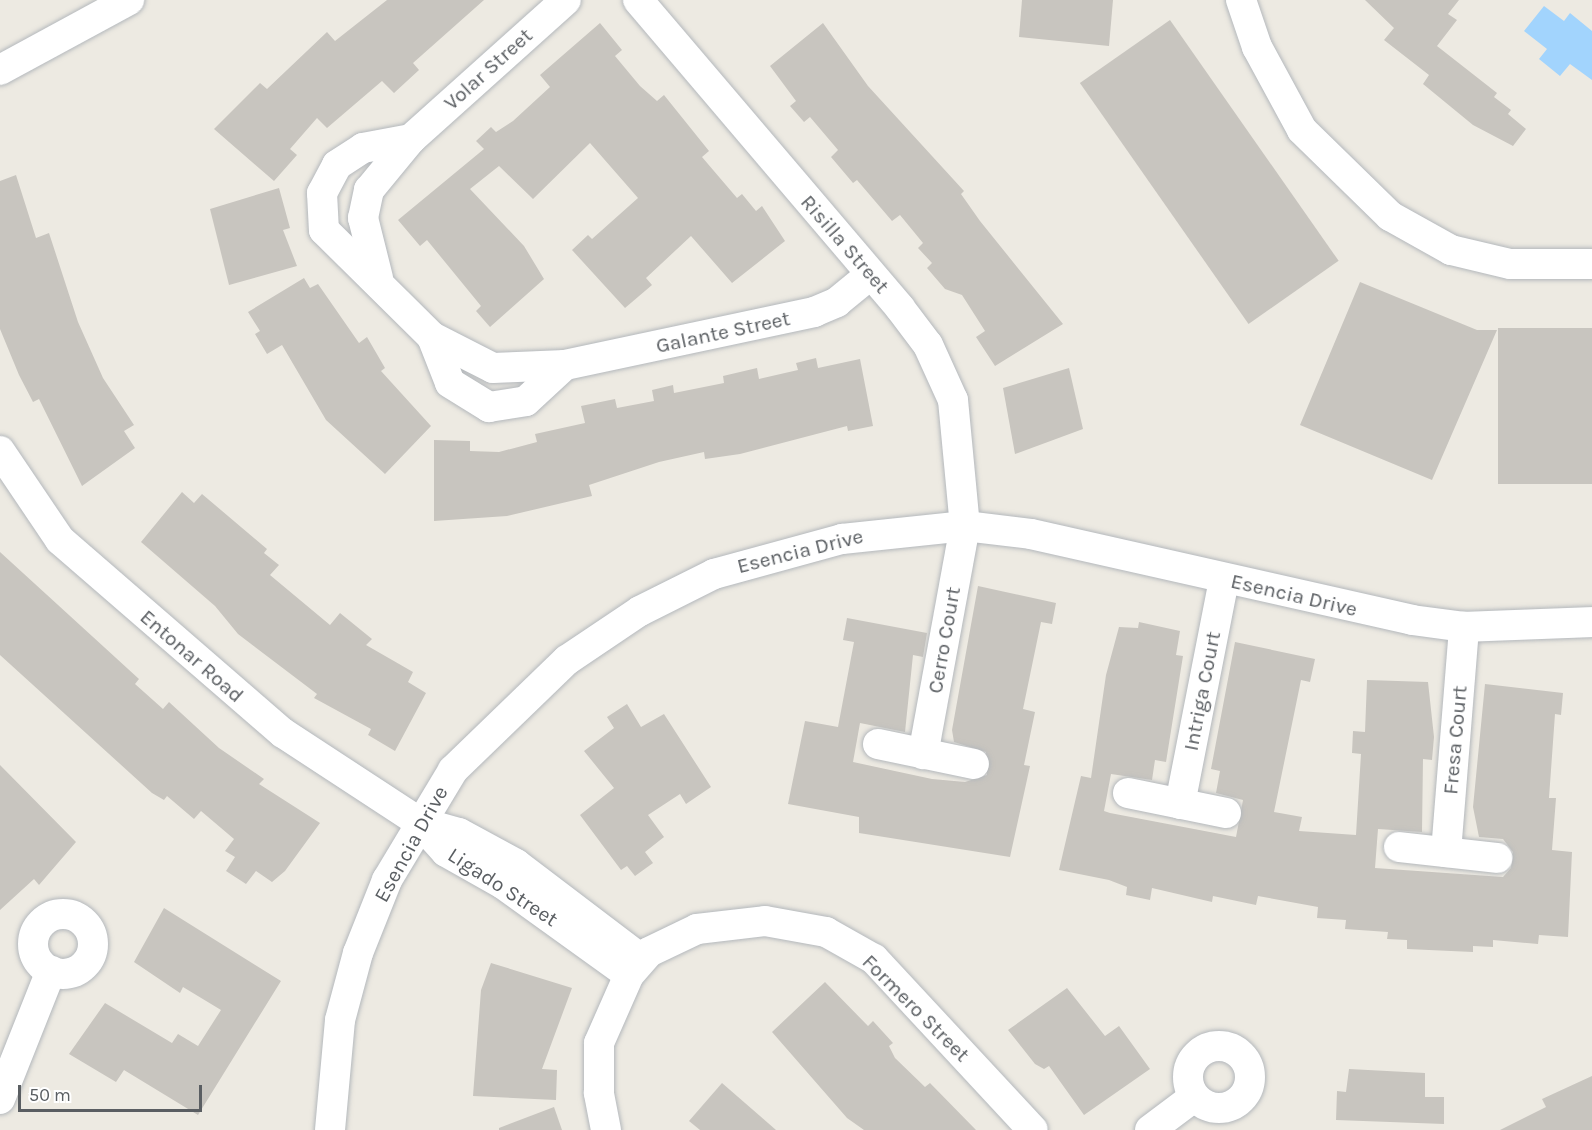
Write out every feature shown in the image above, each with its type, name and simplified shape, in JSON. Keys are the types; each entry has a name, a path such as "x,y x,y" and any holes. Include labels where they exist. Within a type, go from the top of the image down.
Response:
{"street":[{"path":"0,70 129,0"},
{"name":"Volar Street","path":"364,200 411,139 566,0"},
{"name":"Risilla Street","path":"638,0 928,345 954,400 965,526"},
{"path":"1241,0 1257,47 1302,130 1390,216 1451,250 1510,264 1592,264"},
{"name":"Volar Street","path":"322,193 337,165 354,152 411,139"},
{"name":"Galante Street","path":"322,193 321,219 330,240 378,278 432,337 493,368 565,365 814,312 837,302 870,275"},
{"name":"Galante Street","path":"364,200 363,218 378,278"},
{"name":"Entonar Road","path":"0,451 60,540 283,734 420,822"},
{"name":"Esencia Drive","path":"330,1130 340,1020 358,953 387,880 453,770 510,710 567,660 640,611 756,558 884,532 965,526 1031,534 1351,609 1464,627 1592,622"},
{"name":"Cerro Court","path":"923,754 965,526"},
{"name":"Intriga Court","path":"1180,804 1224,579"},
{"name":"Fresa Court","path":"1446,852 1464,627"},
{"path":"878,744 974,764"},
{"path":"1128,793 1226,813"},
{"name":"Ligado Street","path":"420,822 459,833 516,864 635,967"},
{"path":"1399,847 1497,858"},
{"name":"Formero Street","path":"635,967 697,929 729,922 765,921 826,932 874,959 1033,1130"},
{"path":"606,1130 598,1093 599,1043 635,967"},
{"path":"0,1099 51,971"},
{"path":"1150,1130 1194,1097"}],"water":[{"path":"1544,6 1564,21 1570,13 1592,31 1592,80 1570,64 1560,76 1539,59 1547,49 1524,31"}],"building":[{"path":"387,0 484,0 413,63 419,70 394,93 382,81 327,128 317,118 290,149 297,155 274,181 214,129 260,83 267,89 327,32 335,41"},
{"path":"1022,0 1113,0 1109,46 1019,37"},
{"path":"1365,0 1459,0 1448,14 1457,20 1437,46 1497,93 1494,97 1511,110 1508,114 1526,129 1513,146 1473,125 1423,84 1429,75 1384,40 1394,28"},
{"path":"1170,20 1339,261 1249,324 1080,83"},
{"path":"600,23 622,50 615,56 640,86 657,101 664,95 709,151 702,157 737,198 742,194 756,211 762,206 785,241 732,283 691,236 646,278 652,285 625,308 572,250 588,235 592,239 638,198 590,143 533,199 499,166 470,189 524,246 544,279 490,327 476,311 481,306 427,240 420,246 398,220 484,149 476,141 491,127 496,132 513,121 550,87 540,75"},
{"path":"823,23 868,86 964,191 961,194 980,221 1063,324 995,366 976,337 985,331 962,295 945,289 927,268 932,263 918,248 923,243 900,215 892,221 857,180 853,183 831,157 838,150 810,117 804,122 790,106 796,101 770,66"},
{"path":"16,175 36,238 49,233 78,322 103,378 134,425 124,431 135,448 82,486 39,399 33,402 0,329 0,181"},
{"path":"279,188 290,228 283,230 297,266 229,285 210,209"},
{"path":"304,278 310,288 318,284 359,343 367,337 385,368 381,371 431,426 385,474 326,420 282,345 267,354 255,334 260,331 248,312"},
{"path":"1360,282 1477,330 1497,330 1432,480 1300,425"},
{"path":"1498,328 1592,328 1592,484 1498,484"},
{"path":"816,358 818,368 860,359 873,426 848,431 847,426 740,454 705,459 704,452 659,462 589,485 592,496 507,516 434,521 434,440 470,441 470,451 499,452 537,442 535,434 585,423 581,406 615,399 617,408 654,401 652,390 673,385 674,393 724,383 723,376 757,368 759,379 798,370 796,363"},
{"path":"1069,368 1083,429 1015,454 1003,388"},
{"path":"182,492 194,503 202,494 267,549 264,553 279,565 270,575 330,625 340,613 372,639 366,645 413,672 408,682 426,693 395,751 368,735 371,729 314,698 317,694 238,634 215,606 141,542"},
{"path":"0,552 139,679 135,684 163,709 169,702 219,748 264,779 259,784 320,823 285,871 272,882 256,871 246,884 226,871 235,857 225,851 234,839 201,811 194,819 167,796 164,800 152,793 0,655"},
{"path":"978,586 1056,603 1052,624 1041,622 1023,709 1035,712 1024,765 1030,766 1010,857 859,833 859,817 788,804 805,721 838,727 854,642 843,640 847,618 927,633 923,657 913,655 905,732 860,723 853,762 932,779 965,782 987,775 986,752 954,742 952,730"},
{"path":"1139,622 1180,631 1176,655 1183,656 1166,762 1155,760 1152,780 1111,774 1104,811 1110,813 1236,837 1243,800 1216,793 1220,771 1211,769 1235,642 1315,659 1310,682 1301,680 1274,812 1302,817 1299,831 1356,835 1361,754 1352,753 1353,731 1365,732 1367,680 1428,682 1434,737 1432,760 1423,759 1422,832 1378,829 1375,868 1503,877 1511,868 1513,852 1503,839 1479,837 1473,807 1485,684 1563,693 1561,715 1555,714 1549,798 1556,798 1552,850 1572,852 1568,937 1539,935 1538,944 1493,940 1493,947 1473,946 1473,952 1407,949 1407,940 1387,939 1388,932 1345,929 1346,920 1317,918 1318,907 1258,896 1256,905 1213,896 1212,902 1152,888 1150,900 1126,895 1127,887 1109,880 1059,870 1081,776 1091,778 1106,675 1119,627 1138,628"},
{"path":"627,704 641,727 664,714 711,787 686,804 680,794 648,815 664,837 645,852 653,863 635,876 627,866 621,870 580,815 614,788 584,751 614,728 607,717"},
{"path":"0,765 76,842 39,885 34,879 0,910"},
{"path":"164,908 281,981 198,1115 124,1070 116,1082 69,1054 105,1003 172,1043 178,1034 198,1046 221,1010 183,987 180,993 134,962"},
{"path":"491,963 572,988 542,1069 557,1070 556,1100 473,1096 481,990"},
{"path":"825,982 868,1026 873,1021 893,1043 889,1046 895,1058 925,1087 930,1083 976,1130 864,1130 847,1118 772,1032"},
{"path":"1067,988 1105,1036 1119,1026 1150,1069 1084,1115 1049,1066 1044,1069 1035,1064 1008,1030"},
{"path":"1349,1069 1425,1073 1425,1097 1444,1097 1444,1124 1336,1120 1337,1091 1346,1092"},
{"path":"1592,1076 1592,1130 1500,1130 1546,1107 1542,1099"},
{"path":"722,1083 776,1130 700,1130 689,1121"},
{"path":"554,1107 562,1130 499,1130 499,1128"}]}
